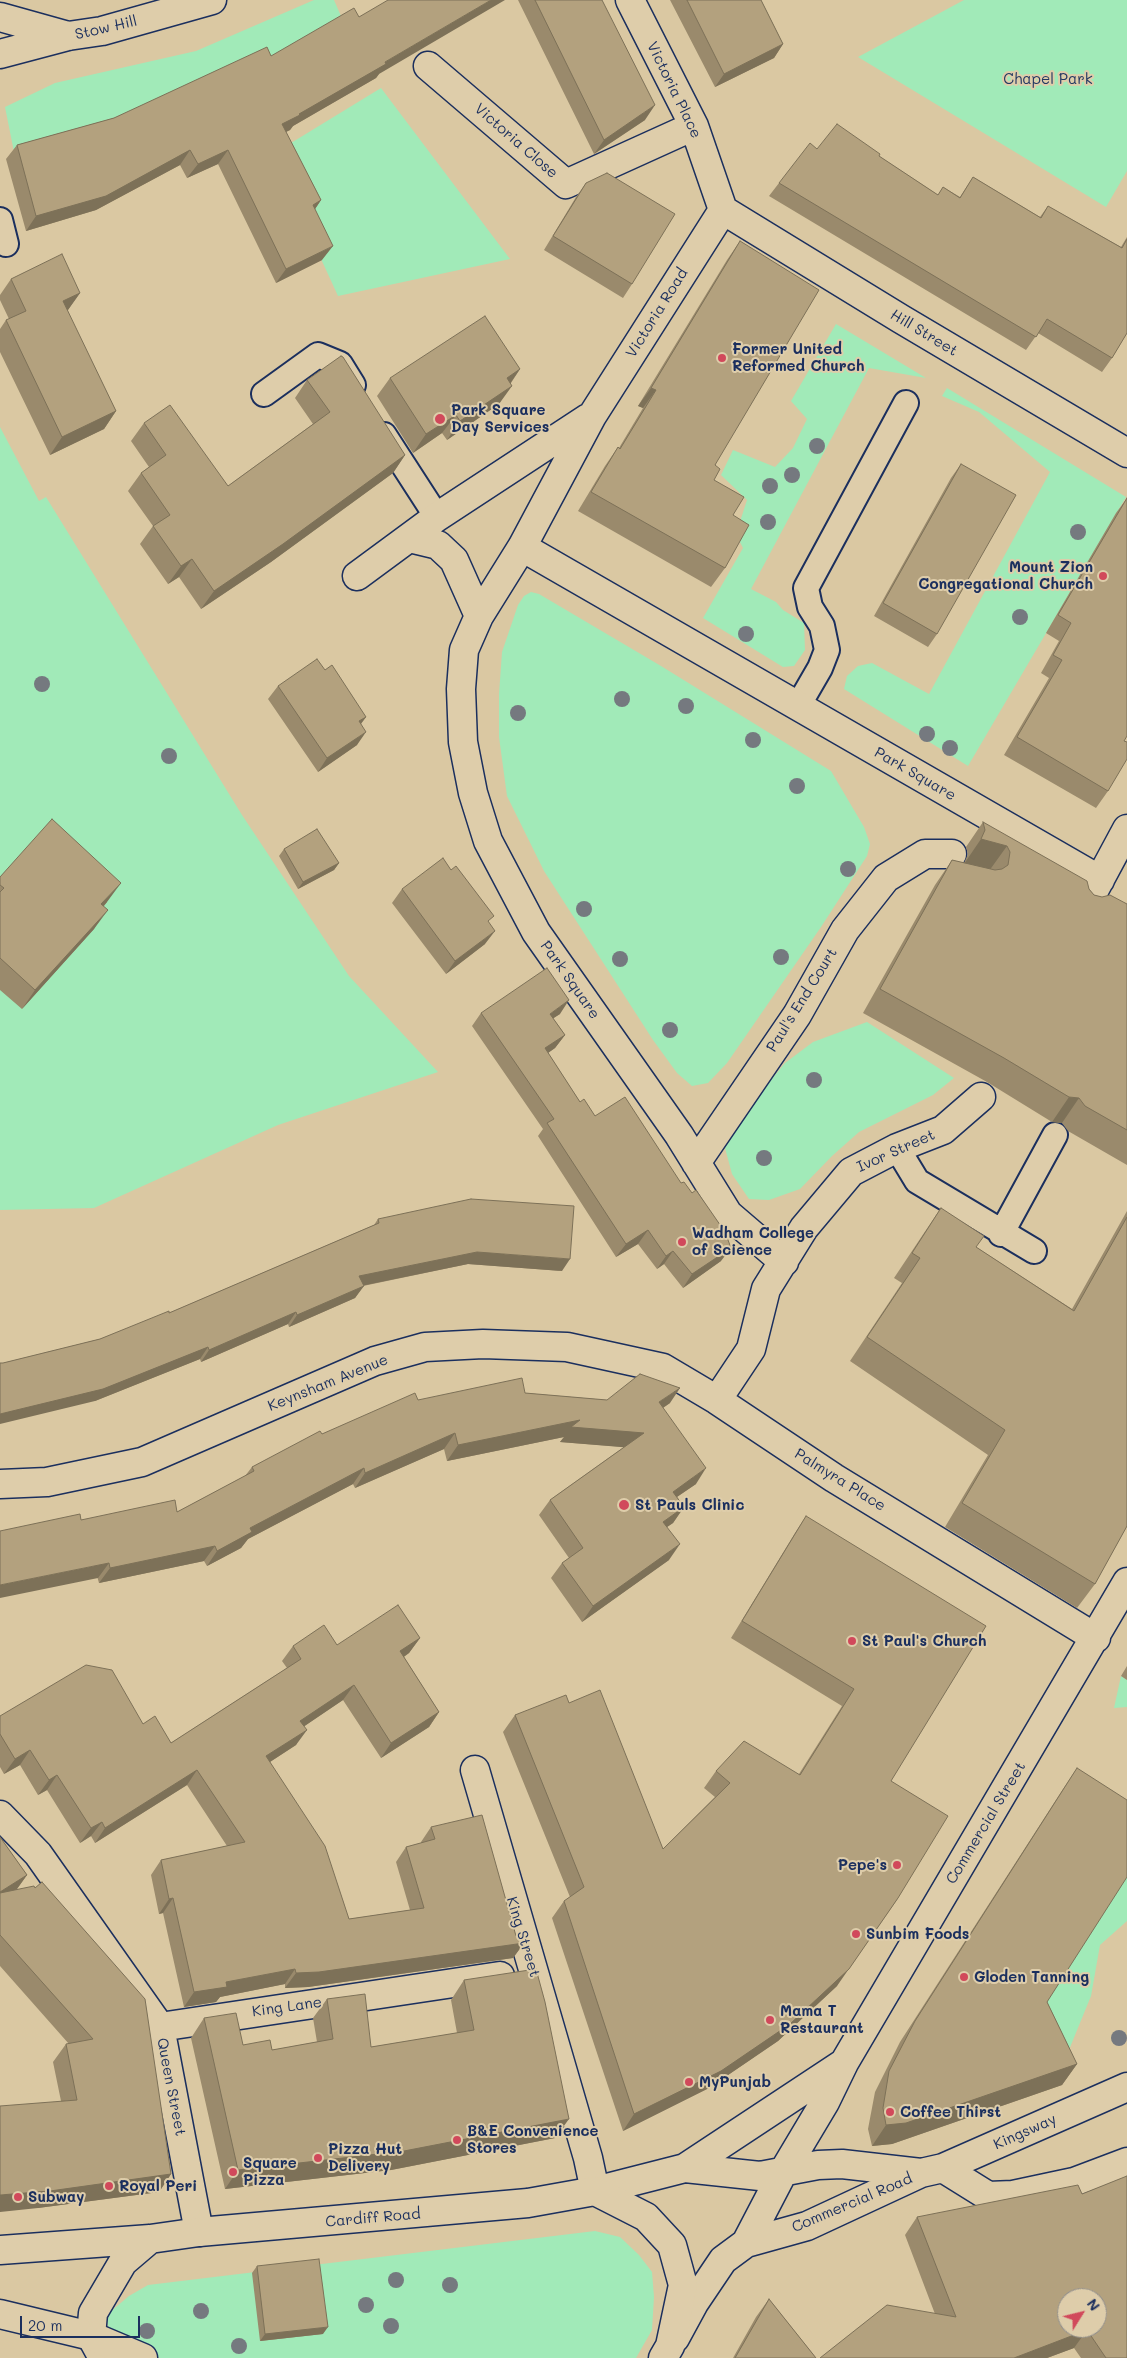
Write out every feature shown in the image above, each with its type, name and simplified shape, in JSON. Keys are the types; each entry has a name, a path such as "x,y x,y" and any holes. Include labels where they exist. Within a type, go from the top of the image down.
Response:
{"street":[{"name":"Stow Hill","path":"0,54 68,36 102,31 212,0"},
{"name":"Victoria Place","path":"630,0 694,126 723,210"},
{"path":"0,17 68,36"},
{"name":"Victoria Close","path":"428,66 566,184 694,126"},
{"name":"Victoria Road","path":"464,650 479,616 522,547 592,416 723,210"},
{"name":"Hill Street","path":"723,210 901,319 1127,453"},
{"name":"Victoria Road","path":"356,576 437,517 592,416"},
{"path":"409,538 438,546 454,560 479,616"},
{"name":"Park Square","path":"522,547 1100,880"},
{"name":"Park Square","path":"464,650 461,689 463,742 473,793 488,841 536,932 679,1134 728,1214 784,1262"},
{"path":"1085,906 1127,829"},
{"name":"Paul's End Court","path":"696,1163 797,1015 845,930 886,878 947,865"},
{"name":"Ivor Street","path":"784,1262 804,1228 851,1172 897,1148 943,1130 981,1097"},
{"path":"717,1400 751,1349 766,1289 784,1262"},
{"name":"Keynsham Avenue","path":"0,1484 47,1482 142,1462 375,1361 425,1347 483,1344 567,1347 663,1368 717,1400"},
{"name":"Palmyra Place","path":"717,1400 834,1478 1096,1638"},
{"name":"Commercial Street","path":"746,2243 782,2174 825,2102 844,2063 1096,1638 1127,1582"},
{"name":"King Street","path":"476,1770 585,2148 595,2191"},
{"name":"Queen Street","path":"0,1815 38,1854 160,2027 199,2232"},
{"name":"King Lane","path":"160,2027 286,2006 486,1979 534,1970"},
{"name":"Commercial Street","path":"685,2168 844,2063"},
{"name":"Kingsway","path":"932,2170 1127,2087"},
{"path":"932,2170 988,2196 1013,2195 1074,2182 1127,2162"},
{"name":"Commercial Road","path":"595,2191 685,2168 760,2176 842,2164 932,2170"},
{"name":"Commercial Road","path":"667,2352 694,2303 723,2260 746,2243 807,2226 932,2170"},
{"path":"595,2191 646,2217 672,2245 683,2285 667,2352"},
{"name":"Cardiff Road","path":"0,2250 150,2239 199,2232 528,2203 595,2191"},
{"path":"97,2347 93,2313 123,2262 150,2239"},
{"path":"0,2314 97,2347 143,2358"}],"lane":[{"path":"0,220 6,244"},
{"path":"264,394 318,355 340,364 437,517"},
{"path":"798,706 820,668 827,650 822,626 810,607 806,588 906,403"},
{"path":"1001,1234 1055,1135"},
{"path":"897,1148 917,1181 1001,1234 1034,1251"}],"green space":[{"path":"314,0 334,0 344,23 286,56 15,157 5,107 55,83 196,51"},
{"name":"Chapel Park","path":"964,0 1127,0 1127,171 1106,207 858,57"},
{"path":"381,88 510,259 338,296 273,154"},
{"path":"836,324 926,378 869,368 751,589 776,602 783,610 804,623 805,650 794,666 783,667 703,618 743,548 736,534 747,500 721,475 733,450 775,467 793,448 807,419 791,401"},
{"path":"947,388 1126,497 968,766 844,689 847,676 858,666 872,663 929,694 1050,472 979,412 942,396"},
{"path":"0,427 39,501 46,497 242,815 349,976 438,1072 278,1125 94,1208 0,1210"},
{"path":"531,592 539,594 661,666 831,771 864,827 870,844 867,856 821,927 727,1063 708,1083 692,1086 677,1073 653,1040 544,871 507,796 499,737 499,694 502,652 518,605 524,596"},
{"path":"867,1022 954,1078 933,1095 859,1132 800,1189 769,1200 749,1199 732,1174 725,1148 746,1110 785,1063 813,1042"},
{"path":"1121,1676 1127,1680 1127,1707 1114,1708"},
{"path":"1127,1875 1127,1921 1100,1945 1091,1996 1064,2062 1037,2014"},
{"path":"595,2231 620,2237 639,2255 652,2272 654,2297 652,2330 636,2358 160,2358 121,2342 111,2335 107,2322 110,2312 129,2296 148,2285"}],"building":[{"path":"388,0 491,0 282,124 321,200 313,205 333,246 286,269 228,150 198,164 190,150 106,196 36,216 17,145 114,118 267,47 271,56 354,8 359,17"},
{"path":"535,0 602,0 655,105 604,140"},
{"path":"687,0 761,0 783,44 724,74"},
{"path":"837,124 880,154 879,156 938,195 943,187 960,198 973,177 1041,218 1048,206 1122,248 1127,239 1127,333 1112,358 1047,319 1036,337 779,183 810,143 817,149"},
{"path":"607,173 675,214 632,284 553,236 586,183"},
{"path":"740,241 819,290 715,465 720,469 714,480 744,497 733,515 749,525 725,568 591,492 656,390 651,388"},
{"path":"62,254 80,293 63,301 116,411 62,437 6,320 26,311 11,279"},
{"path":"485,316 520,369 507,378 512,386 460,421 456,415 426,434 390,378"},
{"path":"341,356 405,455 283,544 214,591 192,559 181,566 153,526 170,515 141,473 166,455 144,423 170,405 228,486 330,412 307,380"},
{"path":"961,464 1016,495 937,634 883,603"},
{"path":"1127,498 1127,736 1124,741 1127,742 1127,759 1108,791 1017,737 1062,660 1053,655 1071,623 1058,615"},
{"path":"317,659 325,670 332,665 366,717 359,721 366,732 327,758 278,686"},
{"path":"52,819 121,883 101,904 108,910 35,990 0,958 0,892 4,888 0,885 0,877"},
{"path":"983,822 1087,881 1089,889 1094,895 1102,897 1110,895 1127,904 1127,1130 1085,1106 1079,1098 1069,1097 1004,1058 880,989 952,860 995,870 1002,869 1008,865 1010,852 1007,846 981,839 985,830"},
{"path":"317,829 339,863 303,882 284,849"},
{"path":"443,858 451,870 456,866 494,916 488,921 495,931 455,961 402,889"},
{"path":"547,968 569,1000 550,1014 565,1035 545,1048 580,1102 584,1099 595,1116 625,1097 681,1183 684,1182 692,1193 696,1190 725,1232 731,1248 692,1274 673,1251 666,1256 648,1230 626,1244 547,1123 554,1119 481,1013"},
{"path":"471,1199 574,1206 570,1259 477,1252 359,1276 364,1286 297,1315 296,1312 209,1350 208,1347 103,1389 0,1414 0,1363 100,1339 169,1311 169,1313 379,1223 378,1219"},
{"path":"941,1208 984,1236 976,1247 1074,1311 1127,1217 1127,1526 1095,1584 962,1503 1005,1430 867,1337 920,1258 912,1253"},
{"path":"640,1374 680,1388 659,1402 706,1468 673,1492 684,1507 663,1522 680,1544 593,1606 562,1563 583,1548 550,1500 644,1433 571,1427 580,1420 458,1445 455,1433 365,1473 364,1468 250,1528 252,1532 217,1551 215,1546 110,1568 109,1563 0,1585 0,1531 80,1514 81,1520 175,1500 177,1512 254,1471 252,1467 320,1431 322,1434 415,1393 418,1400 522,1378 525,1393 607,1400"},
{"path":"806,1516 986,1626 891,1781 948,1816 898,1898 849,1969 790,2024 721,2071 634,2114 564,1901 584,1887 515,1715 566,1695 569,1703 600,1690 663,1849 730,1783 716,1771 744,1741 800,1775 854,1689 742,1621"},
{"path":"398,1605 420,1638 400,1651 439,1712 391,1743 354,1685 300,1721 307,1730 266,1756 325,1846 349,1919 424,1908 406,1847 435,1839 431,1827 482,1815 516,1936 521,1932 524,1943 319,1972 296,1973 295,1969 226,1982 227,1987 194,1992 173,1898 169,1899 161,1860 245,1842 197,1770 105,1828 102,1822 91,1828 57,1775 49,1780 30,1750 15,1759 0,1734 0,1716 86,1665 112,1670 143,1724 155,1716 171,1743 301,1659 293,1646 324,1625 337,1645"},
{"path":"1077,1768 1127,1800 1127,1877 1047,2002 1077,2064 906,2123 886,2125 883,2108 889,2071 915,2021"},
{"path":"0,1837 27,1875 0,1892"},
{"path":"42,1882 145,1999 171,2174 50,2191 0,2195 0,2106 77,2100 66,2044 93,2039 0,1935 0,1893 34,1886 35,1888"},
{"path":"536,1969 545,2002 569,2119 404,2151 238,2170 204,2018 236,2013 243,2045 270,2040 272,2050 333,2039 327,1999 365,1994 371,2047 474,2030 464,1980"},
{"path":"1127,2176 1127,2358 1106,2358 1092,2338 1107,2338 1107,2288 1057,2288 1057,2338 1066,2338 1014,2358 820,2358 887,2305 956,2317 917,2217 1078,2185 1082,2194"},
{"path":"319,2259 328,2327 265,2334 257,2266"},
{"path":"769,2299 816,2358 735,2358"}],"place":[{"name":"Former United Reformed Church","path":"722,358"},
{"name":"Park Square Day Services","path":"440,419"},
{"name":"Mount Zion Congregational Church","path":"1103,576"},
{"name":"Wadham College of Science","path":"682,1242"},
{"name":"St Pauls Clinic","path":"624,1505"},
{"name":"St Paul's Church","path":"852,1641"},
{"name":"Pepe's","path":"897,1865"},
{"name":"Sunbim Foods","path":"856,1934"},
{"name":"Gloden Tanning","path":"964,1977"},
{"name":"Mama T Restaurant","path":"770,2020"},
{"name":"MyPunjab","path":"689,2082"},
{"name":"Coffee Thirst","path":"890,2112"},
{"name":"B&E Convenience Stores","path":"457,2140"},
{"name":"Pizza Hut Delivery","path":"318,2158"},
{"name":"Square Pizza","path":"233,2172"},
{"name":"Royal Peri","path":"109,2186"},
{"name":"Subway","path":"18,2197"}]}
